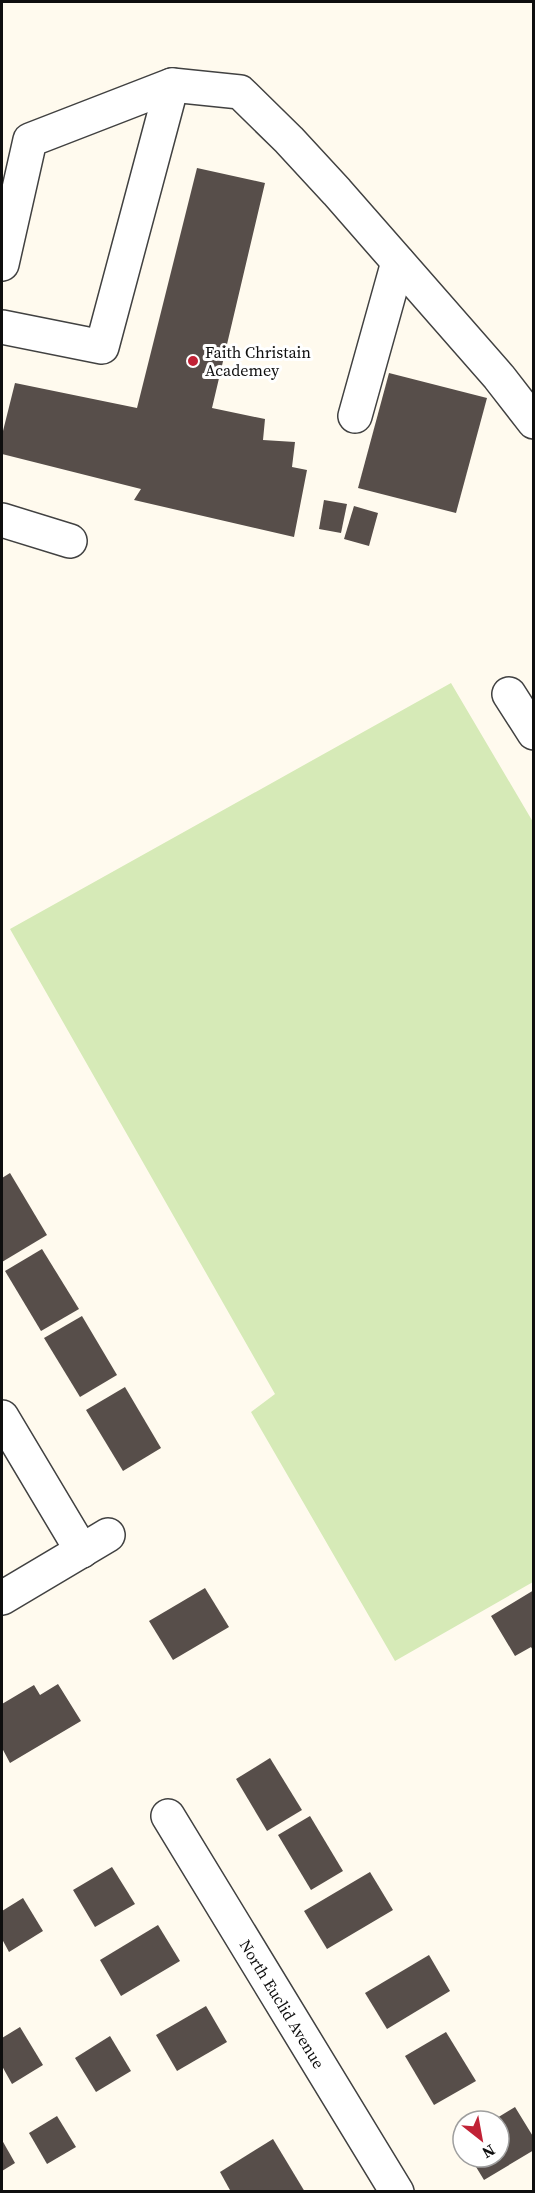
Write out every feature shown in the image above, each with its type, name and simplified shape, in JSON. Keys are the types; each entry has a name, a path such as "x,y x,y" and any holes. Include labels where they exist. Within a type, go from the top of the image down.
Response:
{"street":[{"path":"2,327 102,347 172,85"},
{"path":"2,264 30,140 172,85 240,92 289,140 398,262 499,377 534,422"},
{"path":"356,416 398,262"},
{"path":"2,520 70,541"},
{"path":"509,694 534,733"},
{"path":"2,1417 95,1543 2,1598"},
{"name":"North Euclid Avenue","path":"168,1816 398,2192"}],"green space":[{"path":"451,683 533,822 533,1582 395,1661 251,1412 275,1394 10,929"}],"building":[{"path":"197,168 265,183 212,408 265,419 263,440 295,442 292,467 307,470 294,537 134,500 141,489 2,454 2,435 15,383 137,408"},
{"path":"389,373 487,398 456,513 358,488"},
{"path":"324,500 347,504 341,533 319,529"},
{"path":"354,506 378,513 369,546 344,539"},
{"path":"10,1173 47,1235 2,1262 2,1178"},
{"path":"42,1249 79,1309 41,1331 5,1271"},
{"path":"82,1316 117,1375 80,1397 44,1338"},
{"path":"125,1387 161,1448 123,1471 86,1410"},
{"path":"205,1588 229,1627 173,1660 149,1621"},
{"path":"534,1590 534,1652 531,1647 515,1656 491,1616"},
{"path":"58,1684 81,1721 10,1763 2,1748 2,1704 34,1685 40,1695"},
{"path":"270,1758 302,1810 267,1831 236,1779"},
{"path":"310,1816 343,1871 311,1890 278,1835"},
{"path":"112,1867 135,1904 95,1927 73,1890"},
{"path":"370,1872 393,1910 327,1949 304,1911"},
{"path":"23,1898 43,1931 9,1952 2,1939 2,1911"},
{"path":"158,1925 180,1961 121,1996 100,1960"},
{"path":"429,1955 450,1991 387,2029 365,1993"},
{"path":"206,2006 227,2042 177,2071 156,2035"},
{"path":"20,2027 43,2065 12,2084 2,2066 2,2038"},
{"path":"446,2032 476,2081 434,2105 405,2056"},
{"path":"110,2036 131,2071 96,2092 75,2058"},
{"path":"515,2107 534,2138 534,2150 511,2164 511,2109"},
{"path":"57,2116 76,2147 47,2164 29,2133"},
{"path":"273,2139 305,2192 231,2192 220,2172"},
{"path":"2,2140 15,2163 2,2171"},
{"path":"477,2169 502,2169 484,2180"}],"place":[{"name":"Faith Christain Academey","path":"193,361"}]}
